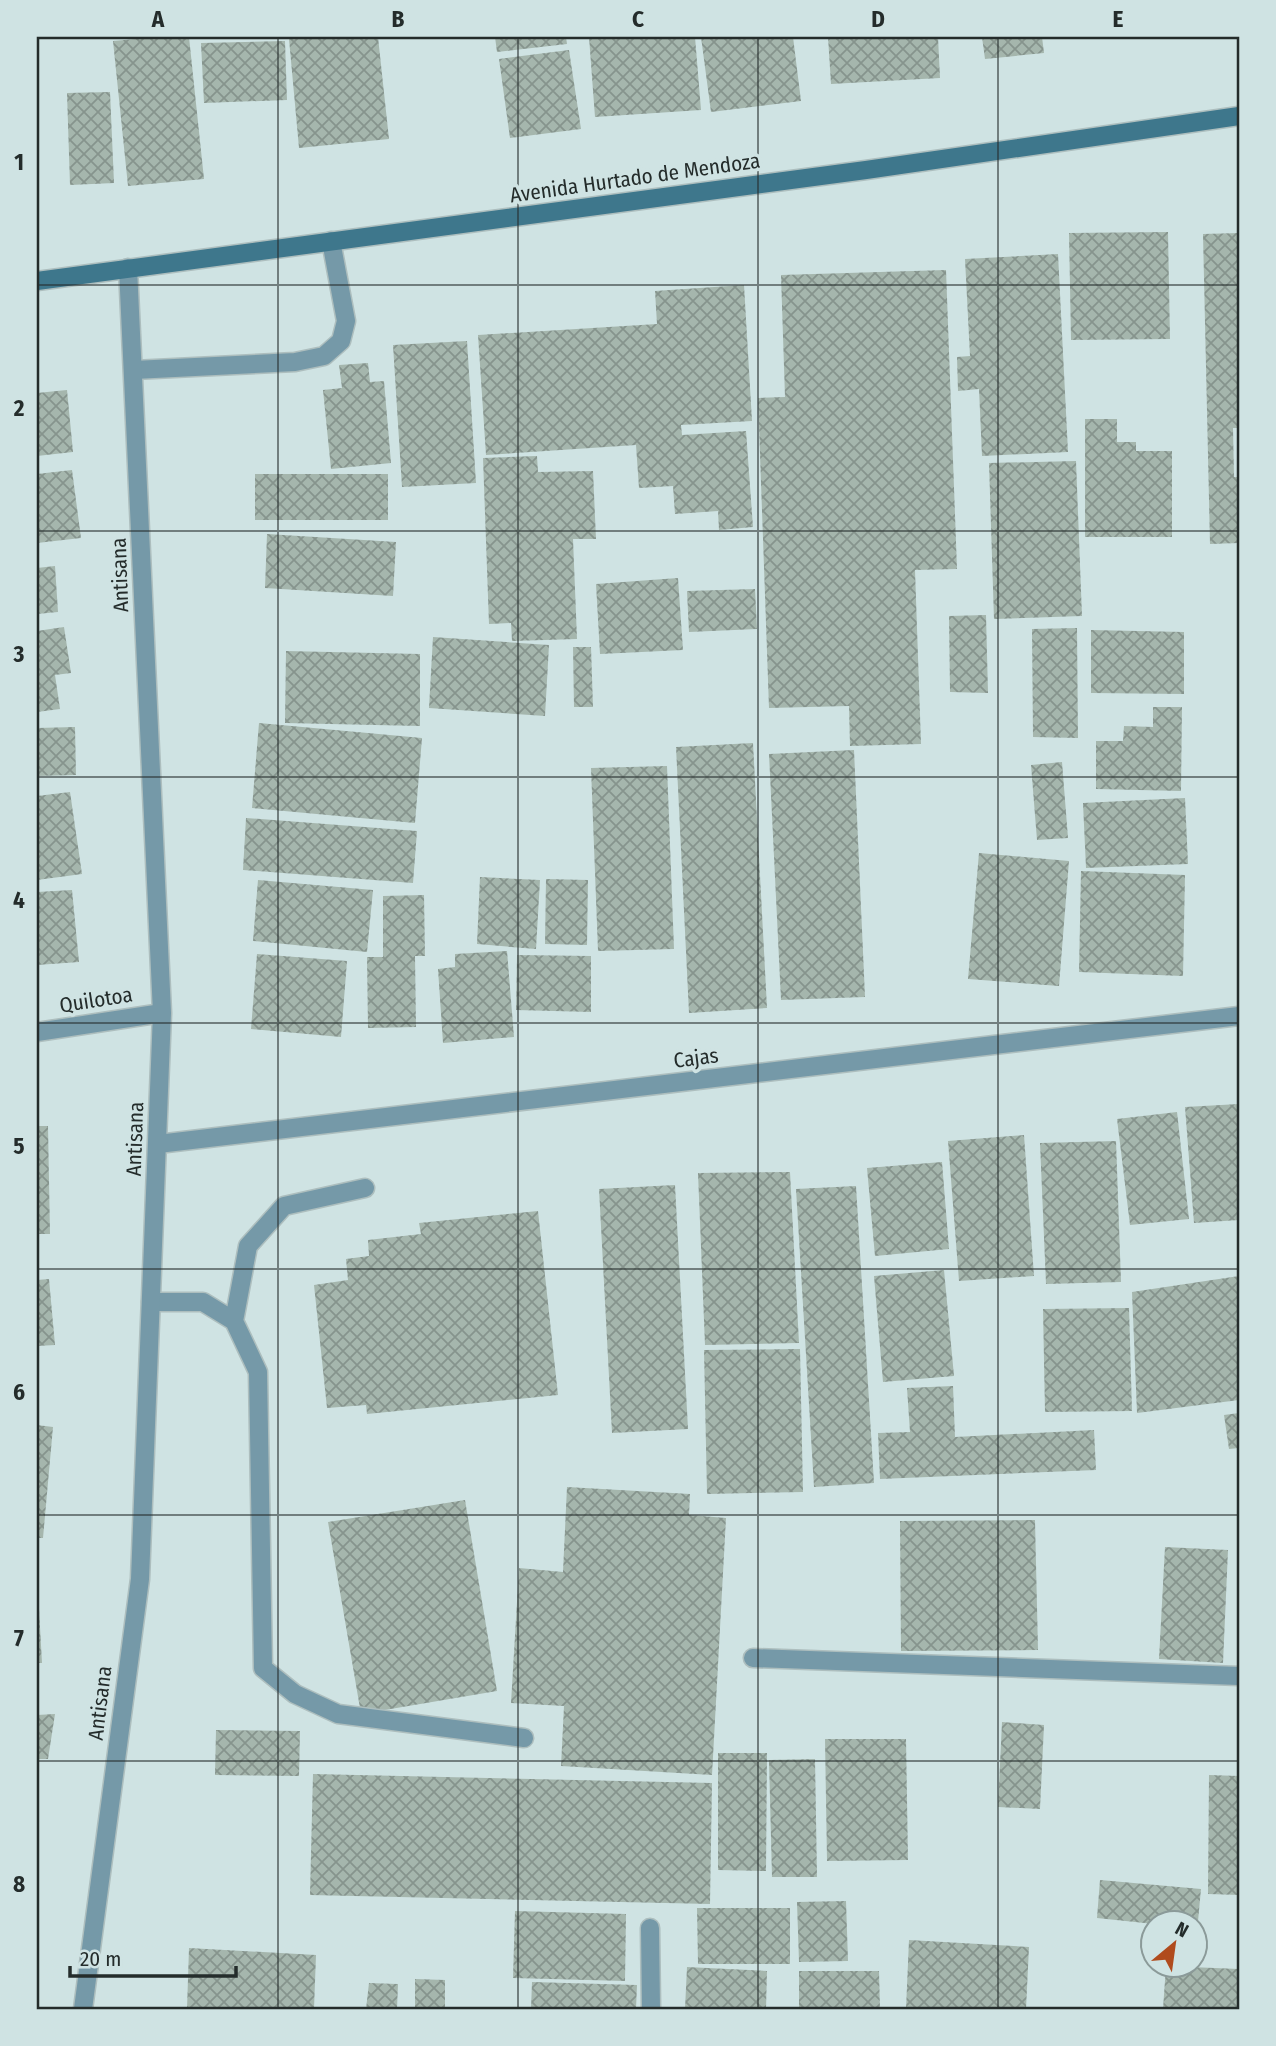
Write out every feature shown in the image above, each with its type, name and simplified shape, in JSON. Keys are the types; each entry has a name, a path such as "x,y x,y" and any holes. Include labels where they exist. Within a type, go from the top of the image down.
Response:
{"main road":[{"name":"Avenida Hurtado de Mendoza","path":"37,281 852,172 1239,116"}],"street":[{"path":"134,370 285,363 324,356 341,341 346,321 331,241"},
{"name":"Antisana","path":"83,2009 139,1579 162,1013 128,268"},
{"name":"Quilotoa","path":"37,1032 162,1013"},
{"name":"Cajas","path":"158,1144 1239,1016"},
{"path":"234,1321 248,1246 284,1206 365,1188"},
{"path":"151,1303 203,1302 234,1321 258,1372 262,1668 295,1694 338,1714 524,1738"},
{"path":"753,1658 1239,1676"},
{"path":"650,1928 651,2009"}],"building":[{"path":"189,37 204,179 128,186 113,41"},
{"path":"378,37 389,139 299,148 289,39"},
{"path":"495,37 566,37 567,44 497,52"},
{"path":"589,37 695,37 701,110 595,117"},
{"path":"701,37 793,37 801,101 711,112"},
{"path":"828,37 938,37 940,78 831,84"},
{"path":"982,37 1042,37 1044,53 985,59"},
{"path":"285,41 287,100 204,103 201,43"},
{"path":"569,50 581,129 510,138 499,59"},
{"path":"110,92 114,183 70,185 67,93"},
{"path":"1168,232 1170,339 1071,340 1069,233"},
{"path":"1239,233 1239,428 1233,428 1234,477 1239,477 1239,543 1210,544 1203,234"},
{"path":"1058,254 1068,452 982,456 979,389 958,391 957,357 970,356 965,259"},
{"path":"946,270 957,569 915,570 921,744 850,746 849,706 769,708 758,398 785,397 781,275"},
{"path":"744,285 752,421 681,425 682,435 746,431 753,527 719,530 718,511 675,514 673,486 639,488 636,445 486,455 478,335 657,324 655,291"},
{"path":"467,341 476,483 402,487 393,345"},
{"path":"368,363 370,382 384,381 391,463 331,469 323,390 342,388 339,365"},
{"path":"67,390 73,452 37,456 37,393"},
{"path":"1085,419 1117,419 1117,442 1136,442 1136,451 1172,451 1172,537 1085,537"},
{"path":"537,456 538,472 593,471 596,539 573,539 577,639 512,641 511,623 489,624 483,458"},
{"path":"1076,461 1082,616 994,619 989,463"},
{"path":"72,470 81,538 37,543 37,474"},
{"path":"255,474 388,474 388,520 255,520"},
{"path":"267,534 396,542 393,596 265,588"},
{"path":"55,566 58,612 37,614 37,568"},
{"path":"678,578 683,650 600,654 596,584"},
{"path":"755,589 757,629 689,632 687,591"},
{"path":"986,615 988,693 950,692 949,616"},
{"path":"64,627 71,673 55,675 60,709 37,712 37,631"},
{"path":"1077,628 1078,738 1033,737 1032,629"},
{"path":"1091,630 1184,632 1184,694 1091,693"},
{"path":"433,637 549,645 545,716 429,708"},
{"path":"573,647 591,647 593,707 574,707"},
{"path":"286,651 420,654 420,726 285,723"},
{"path":"1153,707 1182,707 1181,791 1096,789 1096,741 1123,741 1124,726 1153,727"},
{"path":"259,723 422,738 415,823 252,808"},
{"path":"75,727 76,775 37,776 37,728"},
{"path":"753,743 767,1008 689,1013 676,747"},
{"path":"854,750 865,997 781,1000 769,754"},
{"path":"1062,762 1068,838 1037,840 1031,765"},
{"path":"667,766 674,949 598,951 591,768"},
{"path":"70,792 82,874 37,880 37,796"},
{"path":"1185,798 1188,864 1086,868 1083,803"},
{"path":"246,818 417,831 413,883 243,870"},
{"path":"979,853 1069,861 1059,986 968,979"},
{"path":"1081,871 1185,875 1183,976 1079,972"},
{"path":"480,877 540,880 536,949 477,944"},
{"path":"546,879 588,880 587,945 545,944"},
{"path":"258,880 373,890 367,952 253,941"},
{"path":"72,890 79,962 37,965 37,892"},
{"path":"424,895 425,956 415,956 416,1027 368,1028 367,957 383,957 383,896"},
{"path":"507,951 514,1037 443,1043 438,969 455,967 455,954"},
{"path":"257,954 347,961 341,1037 251,1029"},
{"path":"517,955 591,956 591,1012 516,1010"},
{"path":"1239,1104 1239,1220 1194,1223 1185,1107"},
{"path":"1177,1112 1189,1219 1130,1225 1117,1119"},
{"path":"37,1126 48,1126 50,1234 37,1234"},
{"path":"1024,1135 1034,1276 959,1281 948,1141"},
{"path":"1116,1141 1121,1282 1046,1284 1040,1143"},
{"path":"942,1162 949,1249 875,1256 867,1168"},
{"path":"790,1172 799,1343 705,1345 698,1173"},
{"path":"675,1185 688,1429 612,1433 599,1189"},
{"path":"856,1186 874,1483 814,1487 796,1189"},
{"path":"538,1211 558,1395 367,1414 366,1405 327,1408 314,1285 348,1280 346,1259 369,1256 368,1240 421,1234 419,1223"},
{"path":"944,1270 954,1376 883,1382 874,1276"},
{"path":"1239,1276 1239,1400 1137,1413 1132,1292"},
{"path":"49,1279 55,1345 37,1346 37,1280"},
{"path":"1129,1308 1132,1411 1045,1412 1043,1309"},
{"path":"800,1349 803,1492 707,1494 704,1350"},
{"path":"953,1386 955,1437 1094,1430 1096,1470 880,1479 878,1433 910,1432 907,1388"},
{"path":"1239,1413 1239,1448 1229,1449 1224,1415"},
{"path":"37,1425 53,1427 43,1538 37,1538"},
{"path":"567,1487 690,1494 689,1515 726,1518 712,1775 561,1766 564,1706 511,1703 519,1568 563,1572"},
{"path":"465,1500 497,1691 361,1714 328,1522"},
{"path":"1035,1520 1038,1650 901,1651 900,1521"},
{"path":"1165,1547 1228,1550 1223,1663 1159,1659"},
{"path":"39,1609 42,1663 37,1663"},
{"path":"55,1714 48,1759 37,1759 37,1715"},
{"path":"1002,1722 1044,1725 1040,1809 998,1807"},
{"path":"216,1730 300,1731 299,1776 215,1775"},
{"path":"825,1739 906,1739 908,1860 827,1861"},
{"path":"718,1753 767,1753 766,1871 718,1870"},
{"path":"815,1759 817,1877 772,1877 769,1760"},
{"path":"313,1774 712,1783 710,1904 310,1895"},
{"path":"1209,1775 1239,1776 1239,1895 1208,1894"},
{"path":"1100,1880 1201,1889 1199,1910 1140,1910 1140,1923 1097,1918"},
{"path":"846,1901 848,1961 799,1962 797,1902"},
{"path":"697,1908 790,1908 790,1964 698,1964"},
{"path":"515,1911 626,1914 625,1981 513,1978"},
{"path":"909,1940 1029,1947 1026,2009 906,2009"},
{"path":"189,1948 316,1955 314,2009 187,2009"},
{"path":"687,1967 767,1971 766,2009 685,2009"},
{"path":"1210,1968 1239,1969 1239,2009 1163,2009 1165,1980 1210,1980"},
{"path":"799,1971 879,1971 880,2009 799,2009"},
{"path":"415,1979 445,1980 445,2009 415,2009"},
{"path":"532,1982 637,1985 636,2009 531,2009"},
{"path":"369,1983 398,1984 397,2009 366,2009"}]}
